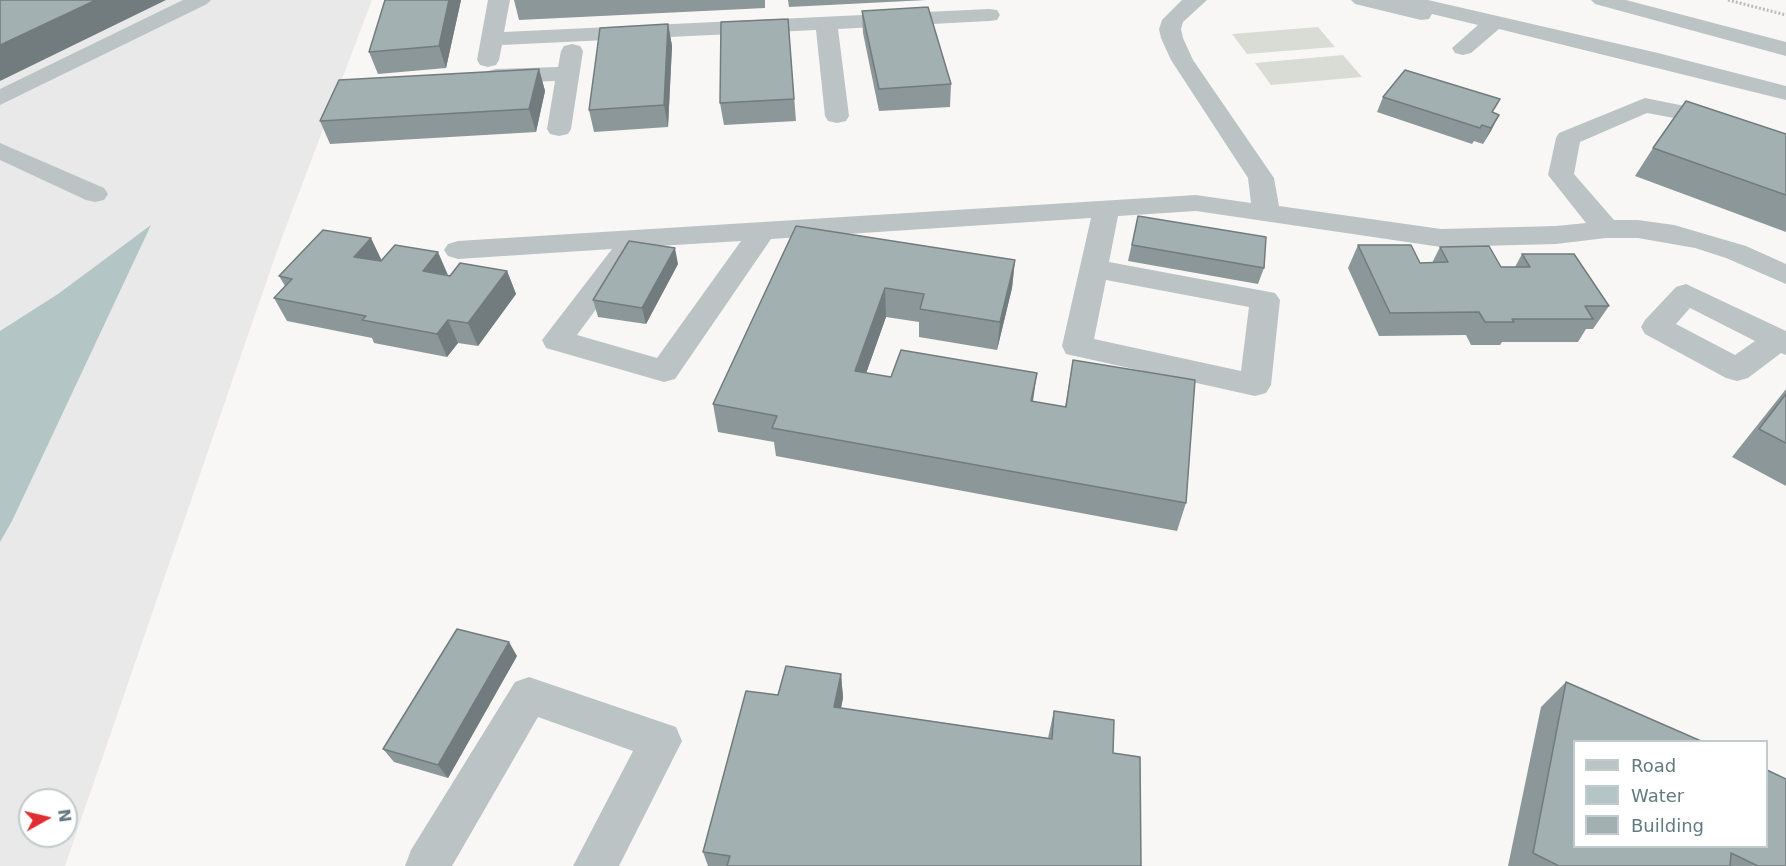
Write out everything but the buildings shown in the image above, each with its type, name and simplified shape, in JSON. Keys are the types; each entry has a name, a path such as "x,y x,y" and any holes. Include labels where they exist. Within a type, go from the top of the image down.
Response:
{"street":[{"path":"0,98 200,0"},
{"path":"499,0 492,39 479,77 568,73"},
{"path":"1196,0 1173,20 1170,29 1172,38 1182,60 1260,178 1266,211"},
{"path":"1362,0 1427,15 1441,6"},
{"path":"1400,0 1441,6 1493,23 1658,60 1786,93"},
{"path":"1602,0 1786,50"},
{"path":"492,39 988,15"},
{"path":"826,23 837,116"},
{"path":"1463,48 1493,23"},
{"path":"559,129 575,35"},
{"path":"1606,229 1561,175 1568,138 1645,105 1706,117 1786,142"},
{"path":"0,151 95,194"},
{"path":"458,250 1197,203 1266,211 1441,238 1556,235 1606,229 1638,229 1674,234 1705,242 1736,252 1786,275"},
{"path":"1094,268 1265,300 1255,385 1077,346 1106,209"},
{"path":"634,239 557,340 664,371 763,230"},
{"path":"427,866 529,695 661,741 595,866"}],"path":[{"path":"1728,0 1786,15"}],"shaded area":[{"path":"0,0 372,0 278,248 78,828 78,788 18,788 18,848 71,848 65,866 0,866"},
{"path":"1318,27 1335,47 1247,54 1232,34"},
{"path":"1343,55 1362,77 1271,85 1255,63"}],"water":[{"path":"151,225 12,521 0,542 0,331 58,294"}]}
